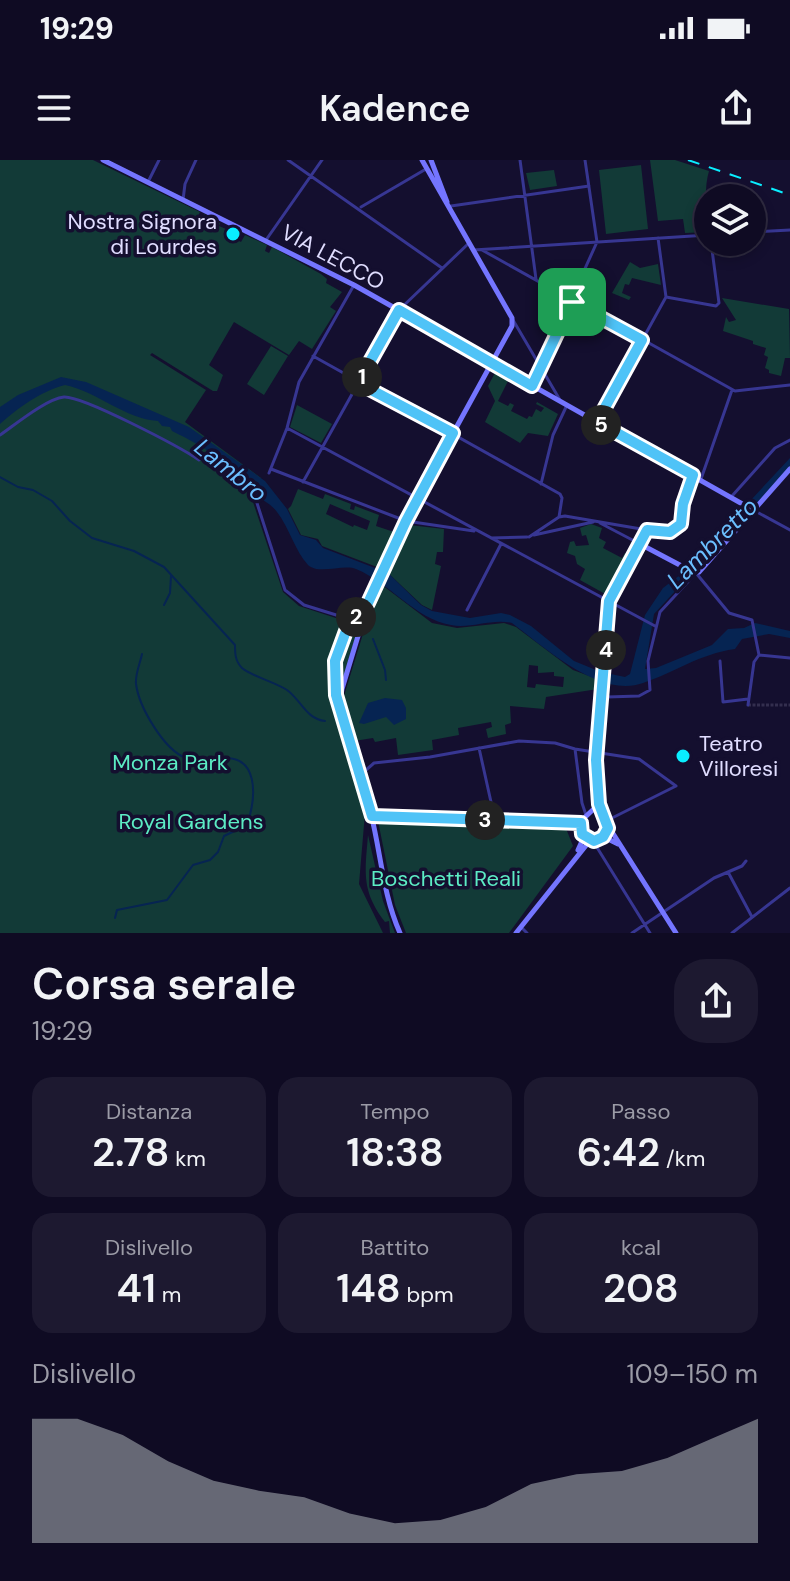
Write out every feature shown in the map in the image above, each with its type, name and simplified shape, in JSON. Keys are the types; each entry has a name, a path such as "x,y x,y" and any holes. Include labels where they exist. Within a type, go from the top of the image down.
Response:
{"main road":[{"name":"VIA LECCO","path":"103,160 354,285 750,508"},
{"path":"339,706 377,581 417,499 512,328 512,318 421,160"},
{"path":"431,160 448,207"},
{"path":"601,838 607,832 599,804 598,751 609,601 640,544 692,571 790,469"},
{"path":"368,603 353,620 339,646 335,661 335,686 372,816 383,881 400,933"},
{"path":"516,933 573,858 582,841 581,823 599,804"},
{"path":"588,814 600,814 606,822 676,933"},
{"path":"582,834 593,841"},
{"path":"573,858 601,838 610,838 619,844"}],"street":[{"path":"148,182 159,160"},
{"path":"180,198 196,160"},
{"path":"288,160 442,268"},
{"path":"266,240 322,160"},
{"path":"520,160 535,281"},
{"path":"532,386 597,242 585,160"},
{"path":"359,208 427,170"},
{"path":"448,207 589,186"},
{"path":"766,231 790,230"},
{"path":"473,250 694,236"},
{"path":"597,422 666,297 658,238"},
{"path":"303,482 399,310 469,243"},
{"path":"482,250 732,390 790,385"},
{"path":"484,269 485,261 490,256"},
{"path":"666,297 716,306 719,303 713,256"},
{"path":"354,285 299,382 287,428 270,471 406,521 478,532"},
{"path":"512,318 564,404 541,484"},
{"path":"313,356 561,496 559,517 529,537"},
{"path":"539,390 547,379"},
{"path":"701,479 732,390"},
{"path":"0,435 50,402 70,398 96,407 199,460"},
{"path":"287,428 654,625"},
{"path":"732,496 775,448 790,440"},
{"path":"559,517 670,532 678,527 683,517 683,504 693,475"},
{"path":"256,500 285,590 304,605 362,623"},
{"path":"750,508 790,530"},
{"path":"571,517 571,527"},
{"path":"555,521 558,529"},
{"path":"489,538 529,537 597,521 640,544 647,530"},
{"path":"467,610 501,544"},
{"path":"602,694 607,697 639,696 650,690 648,669 654,625 660,612 692,571 729,613 753,622 759,655 754,662 748,705"},
{"path":"759,655 790,658"},
{"path":"720,661 723,702 748,699"},
{"path":"362,781 366,770 374,763 519,741 555,743 639,759 676,786 606,822"},
{"path":"479,748 495,820"},
{"path":"575,749 582,803 588,814"},
{"path":"372,816 581,823"},
{"path":"593,841 650,933"},
{"path":"632,933 662,911 746,861"},
{"path":"728,872 752,917"},
{"path":"732,933 790,888"},
{"path":"521,927 527,933"}],"green space":[{"name":"Monza Park","path":"0,160 93,160 200,212 193,227 196,229 204,214 220,223 219,226 226,229 224,234 231,240 236,235 241,242 245,235 267,245 265,251 269,253 272,247 321,274 327,279 326,283 342,292 330,307 336,311 312,349 299,341 289,355 234,322 209,365 223,375 217,391 152,353 150,355 206,390 185,422 261,478 253,502 283,592 299,606 342,620 331,657 330,699 365,813 359,884 383,933 0,933"},
{"path":"650,160 675,160 709,171 707,184 694,184 694,233 685,233 683,219 658,221"},
{"path":"641,165 648,229 606,234 599,170"},
{"path":"554,170 557,186 530,190 526,173"},
{"path":"630,262 640,268 658,264 661,285 632,278 629,285 625,284 622,293 631,297 629,300 612,293"},
{"path":"722,298 789,309 790,358 785,358 781,376 769,373 765,368 768,357 764,355 766,348 723,331 726,317 729,322 736,320"},
{"path":"271,346 288,356 264,395 247,384"},
{"path":"496,371 509,379 498,401 508,406 510,403 514,405 511,411 527,419 536,409 541,412 544,408 537,402 558,414 548,436 528,433 520,443 485,422 495,401 488,386"},
{"path":"297,405 332,424 321,443 290,427"},
{"path":"298,489 323,499 325,494 351,504 350,509 354,510 355,506 379,515 376,526 394,532 377,567 322,546 318,539 301,535 288,509","holes":["330,504 370,521 367,530 326,514"]},
{"path":"591,524 602,528 599,538 606,542 603,548 622,558 625,553 629,555 607,595 580,580 585,569 577,564 575,556 567,553 570,542 574,541 576,546 589,545 580,528"},
{"path":"409,525 444,529 443,552 437,552 435,564 441,566 432,610 422,605 388,573"},
{"path":"382,585 432,623 457,628 504,623 516,627 573,670 600,680 598,689 546,697 544,709 510,706 511,723 505,725 506,734 488,738 486,729 492,727 491,722 458,728 459,735 432,740 433,750 398,755 396,738 375,742 373,738 354,741 343,699 370,611","holes":["529,665 538,666 538,673 554,672 554,676 564,677 563,687 536,684 535,688 527,687"]},
{"path":"355,625 358,628 338,697 339,660"},
{"name":"Boschetti Reali","path":"378,821 565,826 573,846 509,933 406,933 395,905"},
{"path":"368,835 383,901 395,933 390,933 389,921 385,922 377,911 368,890"}],"water":[{"name":"Lambretto","path":"61,377 86,382 189,427 265,481 287,509 300,535 316,540 323,548 388,573 421,605 432,611 470,618 501,613 510,615 531,626 574,661 601,672 625,677 630,674 645,615 663,588 684,572 790,458 790,467 654,614 645,669 656,668 712,645 728,629 744,628 755,623 790,631 790,638 769,634 742,639 735,649 710,655 643,683 626,686 609,684 573,668 512,623 451,625 426,616 356,569 313,568 303,559 275,509 217,457 158,421 134,416 89,393 65,385 30,401 0,424 0,407 18,395"},
{"path":"385,698 402,700 406,719 394,725 386,717 359,723 368,703"}],"waterway":[{"path":"0,477 52,501 70,521 92,538 134,551 164,567 235,645 235,654 242,668 287,690 308,713 325,721"},
{"path":"164,605 170,593 171,576"},
{"path":"373,639 386,680"},
{"path":"115,918 117,910 167,900 193,865 210,860 218,852 224,836 247,825 252,802 252,779 241,762 231,758 186,758 161,737 138,693 136,676 142,654"}],"tunnel":[{"path":"748,705 790,705"}],"railway":[{"path":"688,160 790,195"}],"place":[{"name":"Nostra Signora di Lourdes","path":"233,234"},
{"name":"Teatro Villoresi","path":"683,756"}],"route":[{"path":"572,302 642,340 597,422 693,475 683,504 681,524 670,532 647,530 609,601 596,760 599,804 607,832 594,841 582,834 581,823 372,816 336,695 335,661 346,631 368,603 406,521 453,433 358,383 399,310 532,386 572,302"}],"water label":[{"name":"Lambro","path":"231,470"}],"park label":[{"name":"Royal Gardens","path":"191,821"}]}
